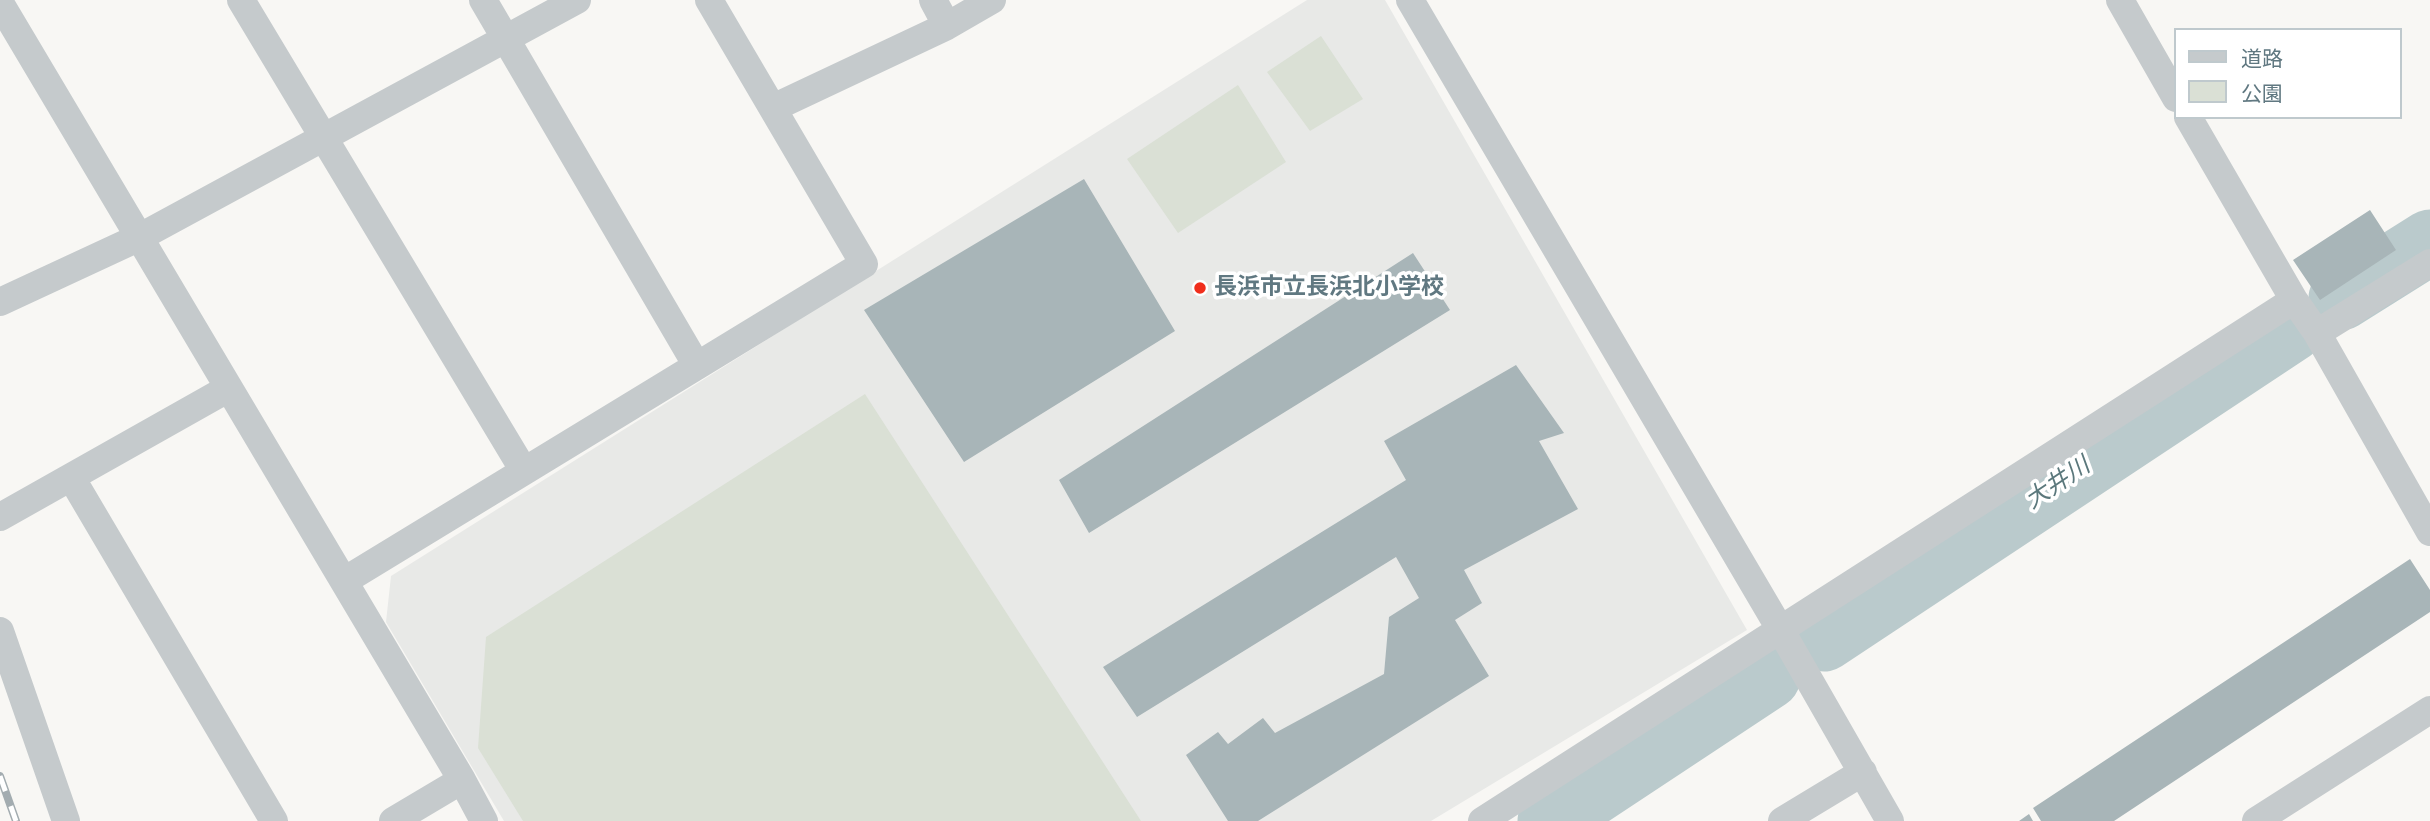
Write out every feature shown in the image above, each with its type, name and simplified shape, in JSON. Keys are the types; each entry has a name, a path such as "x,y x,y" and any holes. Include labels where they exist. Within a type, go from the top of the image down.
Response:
{"street":[{"path":"241,0 524,471"},
{"path":"483,0 697,366"},
{"path":"0,302 140,237 577,0"},
{"path":"344,581 864,264 709,0"},
{"path":"933,0 947,26"},
{"path":"773,108 947,26 992,0"},
{"path":"1410,0 1890,821"},
{"path":"2120,0 2174,94"},
{"path":"0,3 484,821"},
{"path":"2189,119 2294,300 2317,333 2430,532"},
{"path":"2317,333 2430,263"},
{"path":"1482,821 2294,300"},
{"path":"0,517 229,388"},
{"path":"71,477 274,821"},
{"path":"0,631 66,821"},
{"path":"2256,821 2430,710"},
{"path":"1782,821 1863,772"},
{"path":"393,821 462,780"}],"shaded area":[{"name":"長浜市立長浜北小学校","path":"1307,0 1385,0 1747,630 1431,821 504,821 386,622 391,576"}],"green space":[{"path":"1321,36 1363,99 1310,131 1267,72"},
{"path":"1238,85 1286,162 1178,233 1127,159"},
{"path":"865,394 1141,821 523,821 478,748 486,637"}],"building":[{"path":"1084,179 1175,331 964,462 864,310"},
{"path":"2370,210 2396,250 2320,300 2293,260"},
{"path":"1413,253 1450,310 1089,533 1059,480"},
{"path":"1516,365 1564,433 1539,441 1578,509 1464,570 1482,603 1455,620 1489,676 1258,821 1228,821 1186,755 1218,732 1228,744 1263,718 1275,733 1384,674 1389,617 1419,598 1396,557 1137,717 1103,667 1406,480 1384,441"},
{"path":"2410,559 2430,590 2430,612 2114,821 2041,821 2033,808"},
{"path":"2029,814 2033,821 2019,821"}],"waterway":[{"name":"大井川","path":"2341,298 2430,242"},
{"name":"大井川","path":"1824,639 2292,329"},
{"name":"大井川","path":"1550,821 1768,677"}],"railway":[{"path":"0,776 16,821"}],"place":[{"name":"長浜市立長浜北小学校","path":"1200,288"}]}
